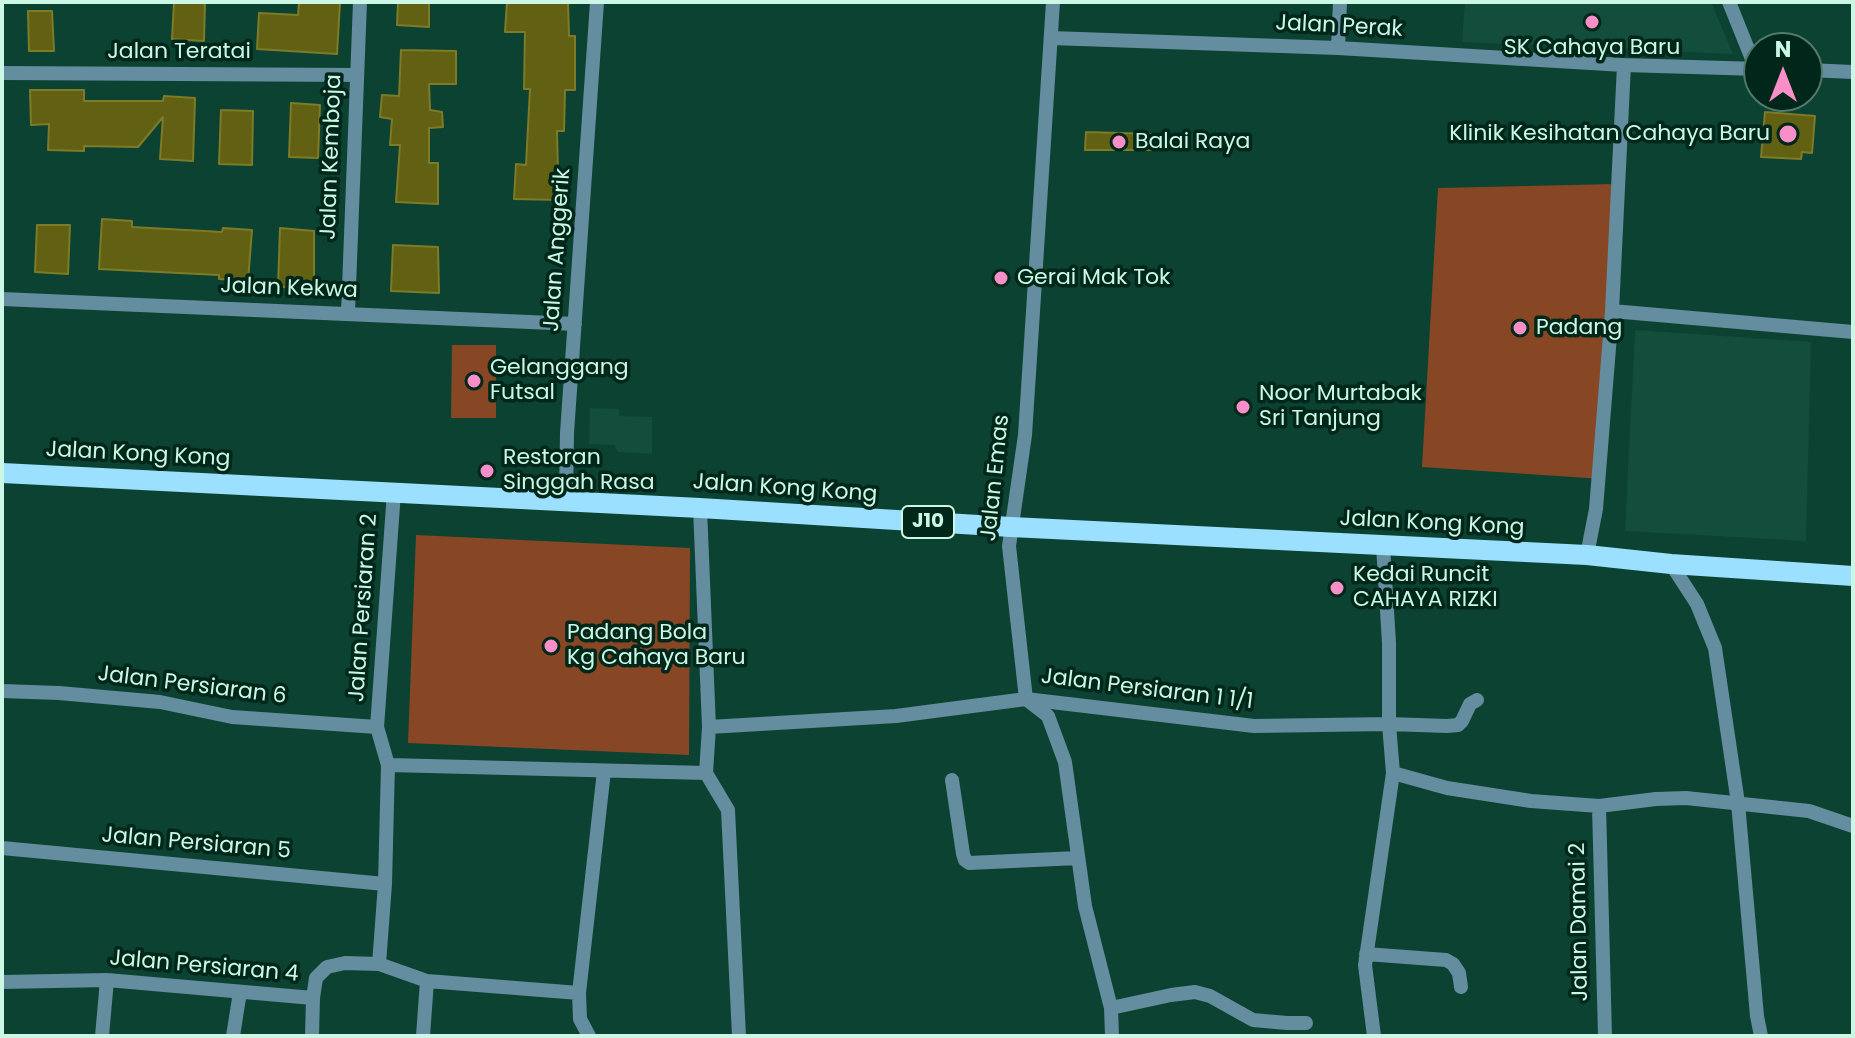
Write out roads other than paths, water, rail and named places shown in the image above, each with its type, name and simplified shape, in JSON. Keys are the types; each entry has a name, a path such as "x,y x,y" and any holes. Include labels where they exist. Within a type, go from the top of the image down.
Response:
{"main road":[{"name":"Jalan Kong Kong","path":"2,473 1587,555 1853,576"}],"street":[{"name":"Jalan Kemboja","path":"348,313 360,2"},
{"name":"Jalan Anggerik","path":"566,501 567,433 597,2"},
{"name":"Jalan Emas","path":"1026,699 1009,546 1025,435 1053,2"},
{"path":"1338,48 1340,2"},
{"path":"1729,2 1743,34"},
{"name":"Jalan Perak","path":"1051,38 1338,48 1624,65 1743,69"},
{"path":"1587,555 1596,509 1612,311 1624,65"},
{"path":"1823,71 1853,72"},
{"name":"Jalan Teratai","path":"2,73 356,75"},
{"name":"Jalan Kekwa","path":"2,299 575,324"},
{"path":"1612,311 1853,332"},
{"name":"Jalan Persiaran 2","path":"377,727 394,492"},
{"path":"700,508 709,727 706,773 728,810 739,1036"},
{"path":"1374,1036 1366,954 1393,773 1383,546"},
{"path":"1671,564 1697,604 1715,648 1738,803 1761,1036"},
{"name":"Jalan Persiaran 6","path":"2,691 160,702 232,717 377,727"},
{"path":"1026,699 1048,716 1065,762 1085,906 1111,1008 1112,1036"},
{"name":"Jalan Persiaran 1 1/1","path":"709,727 896,716 1026,699 1254,726 1447,726 1458,725 1470,704 1477,700"},
{"path":"377,727 388,765 379,964 427,981 579,993"},
{"path":"388,765 706,773"},
{"path":"589,1036 580,1019 579,993 604,771"},
{"path":"1393,773 1447,788 1531,801 1599,806 1671,799 1738,803 1809,811 1853,826"},
{"path":"952,780 963,854 969,863 1078,858"},
{"name":"Jalan Damai 2","path":"1599,806 1605,1036"},
{"name":"Jalan Persiaran 5","path":"2,848 385,884"},
{"path":"1366,954 1446,960 1459,973 1461,987"},
{"name":"Jalan Persiaran 4","path":"2,982 107,980 313,998 316,978 327,967 345,963 379,964"},
{"path":"102,1036 107,980"},
{"path":"423,1036 427,981"},
{"path":"233,1036 240,992"},
{"path":"1111,1008 1195,992 1210,996 1253,1020 1306,1023"},
{"path":"312,1036 313,998"}],"place":[{"name":"SK Cahaya Baru","path":"1592,22"},
{"name":"Klinik Kesihatan Cahaya Baru","path":"1788,134"},
{"name":"Balai Raya","path":"1119,142"},
{"name":"Gerai Mak Tok","path":"1001,278"},
{"name":"Padang","path":"1520,328"},
{"name":"Gelanggang Futsal","path":"474,381"},
{"name":"Noor Murtabak Sri Tanjung","path":"1243,407"},
{"name":"Restoran Singgah Rasa","path":"487,471"},
{"name":"Kedai Runcit CAHAYA RIZKI","path":"1337,588"},
{"name":"Padang Bola Kg Cahaya Baru","path":"551,646"}]}
